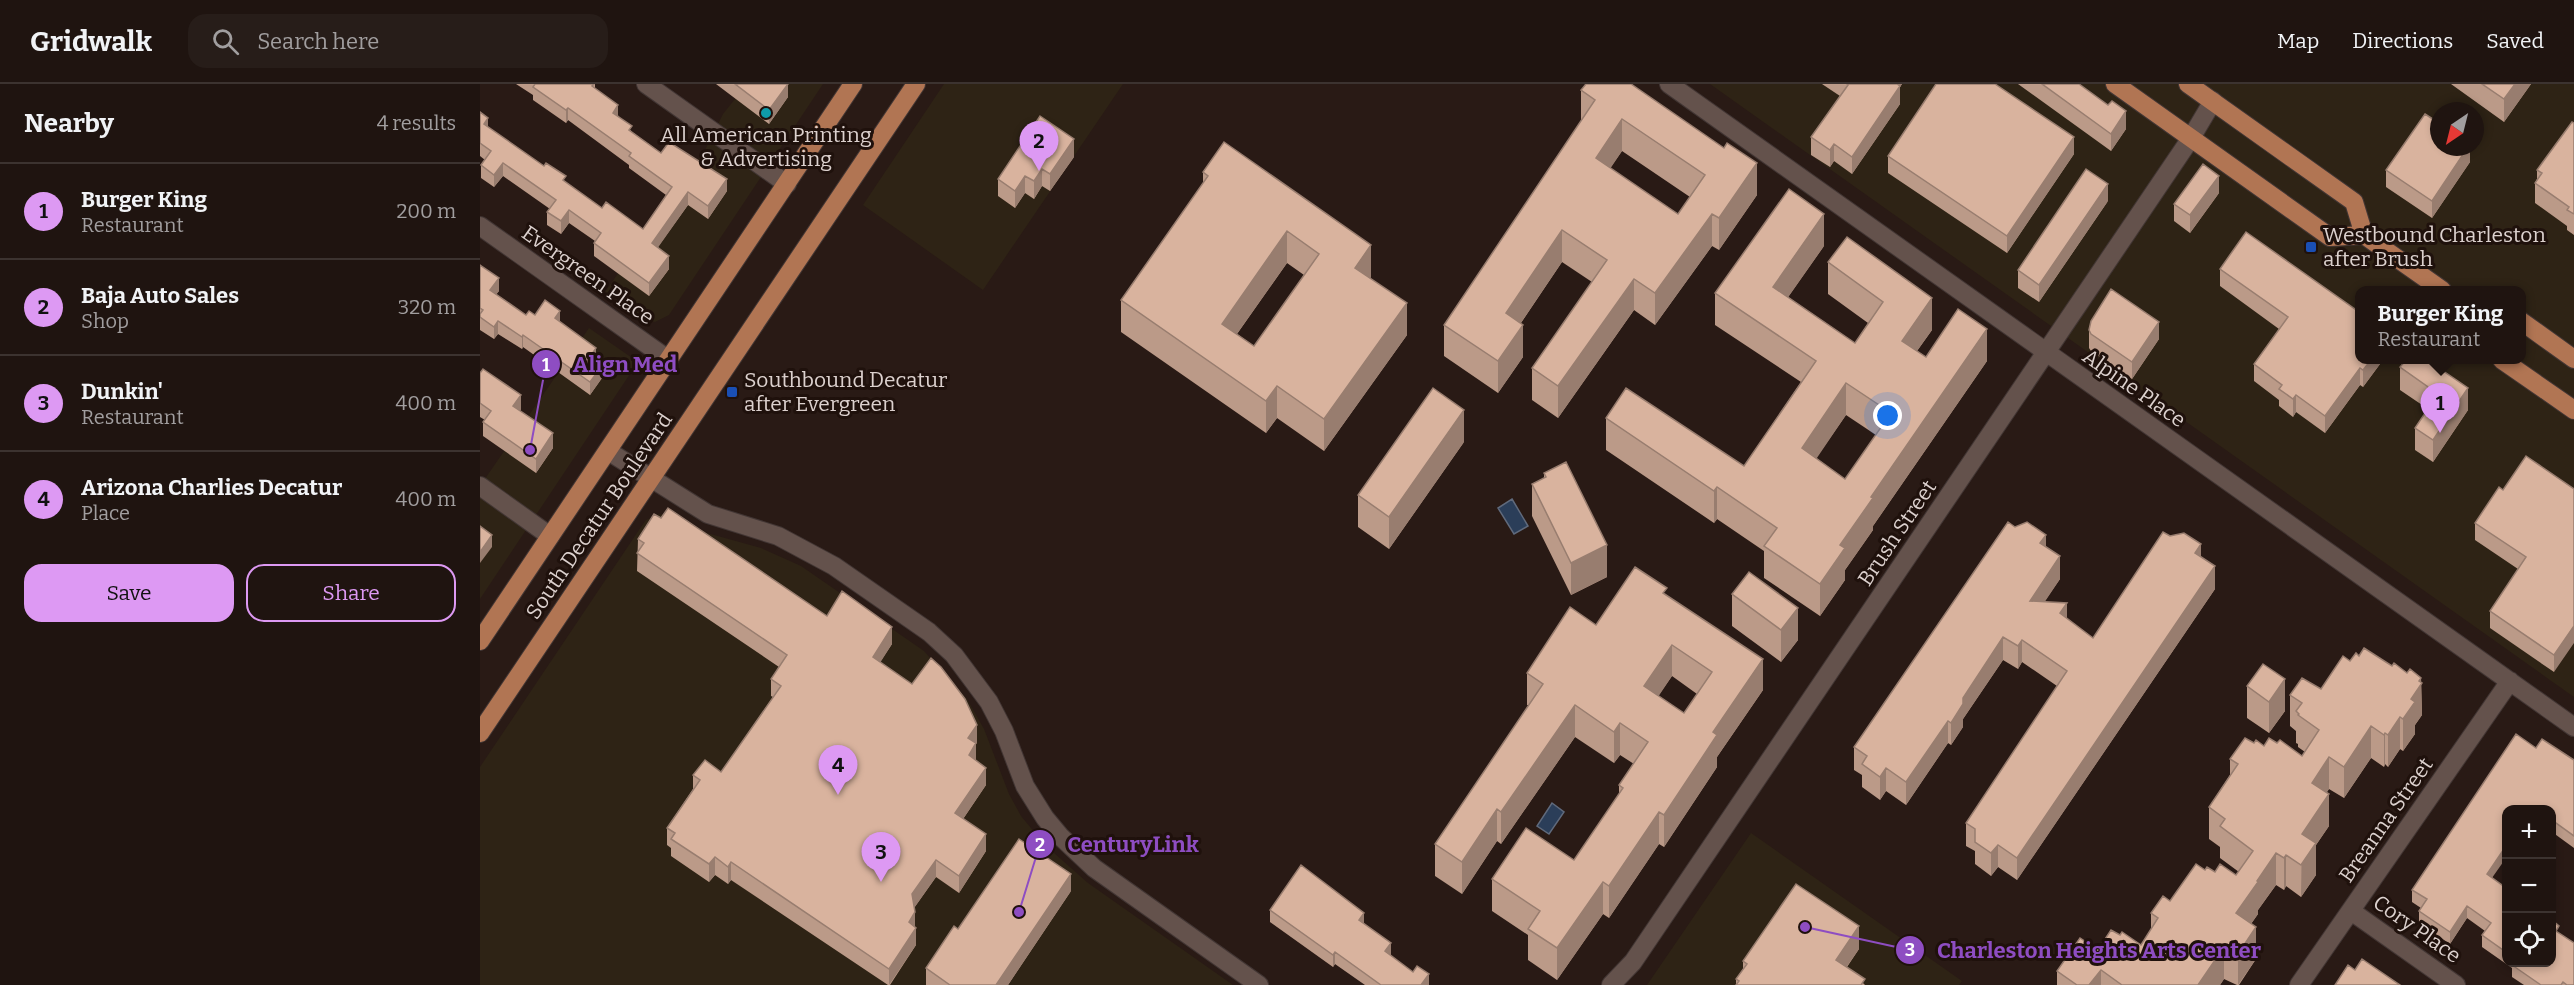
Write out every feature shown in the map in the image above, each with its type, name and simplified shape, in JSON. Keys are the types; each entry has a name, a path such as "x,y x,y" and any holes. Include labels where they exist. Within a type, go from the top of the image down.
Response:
{"main road":[{"name":"South Decatur Boulevard","path":"480,641 853,84"},
{"name":"South Decatur Boulevard","path":"480,733 916,84"},
{"path":"2115,84 2330,237 2364,235"},
{"path":"2188,84 2354,202 2364,235 2435,286"},
{"path":"2526,325 2574,359"},
{"path":"2508,364 2574,410"}],"street":[{"path":"646,84 787,184"},
{"name":"Alpine Place","path":"1669,84 2574,727"},
{"name":"Brush Street","path":"1611,985 1633,962 2191,138 2212,101"},
{"name":"Evergreen Place","path":"480,226 669,360"},
{"path":"608,451 708,514 778,536 807,550 929,632 954,655 988,702 1004,731 1025,786 1060,837 1094,868 1259,985"},
{"path":"480,486 550,536"},
{"name":"Breanna Street","path":"2300,985 2510,681"},
{"name":"Cory Place","path":"2351,911 2456,985"}],"shaded area":[{"path":"747,84 823,84 669,315 655,322 644,319 605,292 705,150 723,114"},
{"path":"944,84 1123,84 983,290 863,205"},
{"path":"1710,84 2574,84 2574,697"},
{"path":"589,328 638,362 480,599 480,486"},
{"path":"659,514 676,517 707,533 761,548 801,566 924,651 967,699 984,729 1009,794 1021,816 1045,845 1088,883 1233,985 480,985 480,767 641,527 646,520"},
{"path":"1751,833 1962,981 1959,985 1647,985"}],"water":[{"path":"1512,499 1528,526 1514,534 1498,508"},
{"path":"1552,803 1564,812 1549,834 1537,826"}],"building":[{"path":"535,84 594,84 592,86 618,105 613,113 632,126 629,130 661,153 669,142 727,179 708,206 688,192 652,243 669,256 649,283 594,243 601,233 569,210 561,221 547,212 556,200 503,163 494,175 481,165 491,151 480,143 480,112 488,118 484,124 544,166 546,163 566,176 563,180 602,208 606,202 643,229 672,187 629,156 631,153 568,108 566,110 533,87"},
{"path":"735,84 788,84 769,110"},
{"path":"1586,84 1631,84 1724,148 1727,143 1757,163 1719,218 1712,214 1655,293 1634,279 1558,386 1532,368 1607,260 1562,230 1506,313 1523,325 1498,361 1444,325 1595,100 1581,90","holes":["1622,119 1705,175 1678,214 1596,158"]},
{"path":"1847,84 1897,84 1900,86 1852,157 1834,144 1830,150 1811,137"},
{"path":"1936,84 1995,84 2074,137 2007,236 1888,156"},
{"path":"2042,84 2079,84 2108,105 2112,101 2126,111 2111,134"},
{"path":"2482,84 2515,84 2504,99"},
{"path":"2425,114 2430,117 2430,156 2462,156 2432,201 2386,170"},
{"path":"1040,116 1074,139 1050,174 1042,169 1034,181 1025,176 1015,191 998,179"},
{"path":"2572,122 2574,123 2574,214 2567,210 2569,207 2535,183 2542,173 2537,170"},
{"path":"1224,142 1371,245 1355,268 1407,303 1324,419 1277,386 1266,401 1121,300 1208,176 1203,172","holes":["1287,231 1319,254 1254,346 1222,324"]},
{"path":"2203,164 2219,176 2190,215 2174,204"},
{"path":"2086,169 2108,184 2039,285 2018,270"},
{"path":"1789,189 1824,214 1773,287 1855,343 1883,302 1828,262 1847,237 1932,298 1902,341 1926,357 1958,309 1987,329 1871,497 1873,498 1840,545 1845,548 1820,584 1764,546 1777,528 1717,487 1714,491 1606,418 1626,388 1744,466 1816,361 1715,293","holes":["1846,383 1891,413 1845,479 1802,448"]},
{"path":"2246,232 2355,309 2355,364 2368,364 2363,370 2360,368 2325,416 2296,395 2293,399 2279,389 2282,385 2254,364 2288,317 2220,269"},
{"path":"480,265 499,278 490,290 526,315 529,311 535,315 545,300 560,311 555,318 596,348 590,357 602,366 590,382 523,335 522,337 498,321 494,327 480,317 483,310 480,308"},
{"path":"2111,289 2159,322 2132,362 2091,334 2089,330 2091,321"},
{"path":"2403,364 2433,364 2468,388 2433,440 2415,428 2438,394 2400,367"},
{"path":"483,369 521,395 513,406 553,433 536,459 483,422 491,411 480,403 480,373"},
{"path":"1433,388 1464,410 1389,517 1358,495"},
{"path":"2526,456 2574,489 2574,626 2554,655 2490,611 2526,557 2475,523 2499,487 2503,490"},
{"path":"1566,462 1607,545 1571,563 1532,484 1546,477 1544,473"},
{"path":"668,508 827,616 842,591 892,627 873,657 912,684 931,658 941,667 965,699 977,725 968,738 976,743 969,755 986,768 955,813 986,834 959,876 936,860 912,894 915,912 909,922 916,928 889,969 731,862 728,867 715,857 709,864 671,839 675,833 667,828 700,780 693,775 705,760 721,772 781,686 771,679 787,655 637,553 644,543 638,539 654,514 661,518"},
{"path":"2008,522 2015,527 2027,522 2046,535 2040,543 2060,556 2030,601 2067,603 2060,613 2093,638 2163,532 2170,536 2184,533 2201,544 2195,553 2215,566 2017,858 1998,845 1991,853 1975,842 1975,829 1966,823 2067,671 2022,640 2018,646 2003,637 1963,698 1963,704 1951,723 1948,721 1906,782 1886,768 1880,777 1862,764 1867,756 1854,747"},
{"path":"480,526 492,535 480,552"},
{"path":"1635,567 1667,588 1663,593 1763,659 1713,732 1717,735 1664,815 1659,812 1609,886 1603,882 1557,948 1528,929 1540,911 1492,879 1526,828 1574,860 1623,788 1619,785 1648,742 1620,723 1614,732 1575,705 1501,812 1497,809 1462,862 1435,844 1543,684 1527,673 1570,607 1596,625","holes":["1672,645 1712,672 1684,713 1644,686"]},
{"path":"1749,572 1798,608 1781,630 1732,594"},
{"path":"2364,648 2392,666 2394,663 2407,673 2410,669 2421,678 2419,681 2422,683 2411,699 2415,702 2403,719 2400,717 2388,735 2385,733 2384,735 2371,726 2344,767 2329,757 2312,783 2329,794 2302,834 2316,843 2301,865 2286,855 2284,858 2276,853 2236,913 2256,927 2238,954 2224,947 2198,985 2122,985 2101,970 2089,985 2077,985 2057,971 2080,938 2098,950 2111,930 2120,935 2122,932 2141,945 2158,918 2151,913 2163,896 2170,901 2196,864 2205,870 2207,867 2215,872 2220,864 2236,875 2253,851 2220,826 2225,819 2209,807 2238,764 2230,759 2245,738 2254,743 2256,740 2264,746 2269,738 2277,743 2280,740 2302,756 2319,730 2298,715 2296,711 2302,703 2290,695 2302,678 2321,689 2343,656 2350,661 2356,653 2359,656"},
{"path":"2263,664 2285,679 2269,702 2247,686"},
{"path":"2516,734 2536,748 2542,739 2574,760 2574,836 2556,823 2556,805 2502,805 2502,852 2487,874 2502,885 2502,949 2482,935 2491,923 2467,906 2450,932 2419,911 2427,899 2412,890"},
{"path":"1019,839 1071,874 996,985 950,985 926,968 954,926 958,929"},
{"path":"1301,865 1364,913 1359,920 1391,943 1385,951 1413,972 1417,966 1429,974 1421,985 1381,985 1335,952 1333,955 1270,910"},
{"path":"1796,884 1859,926 1836,960 1865,979 1861,985 1736,985 1739,981 1736,979 1747,964 1743,961"},
{"path":"2556,931 2574,943 2574,985 2567,985 2563,982 2561,985 2541,985 2515,967 2556,967"},
{"path":"2362,959 2400,985 2335,985 2348,965 2355,970"}],"place":[{"name":"All American Printing & Advertising","path":"766,113"},
{"name":"Baja Auto Sales","path":"1039,171"},
{"name":"Westbound Charleston after Brush","path":"2311,247"},
{"name":"Southbound Decatur after Evergreen","path":"732,392"},
{"name":"Burger King","path":"2440,433"},
{"name":"Align Med","path":"530,450"},
{"name":"Arizona Charlies Decatur","path":"838,795"},
{"name":"Dunkin'","path":"881,882"},
{"name":"CenturyLink","path":"1019,912"},
{"name":"Charleston Heights Arts Center","path":"1805,927"}]}
